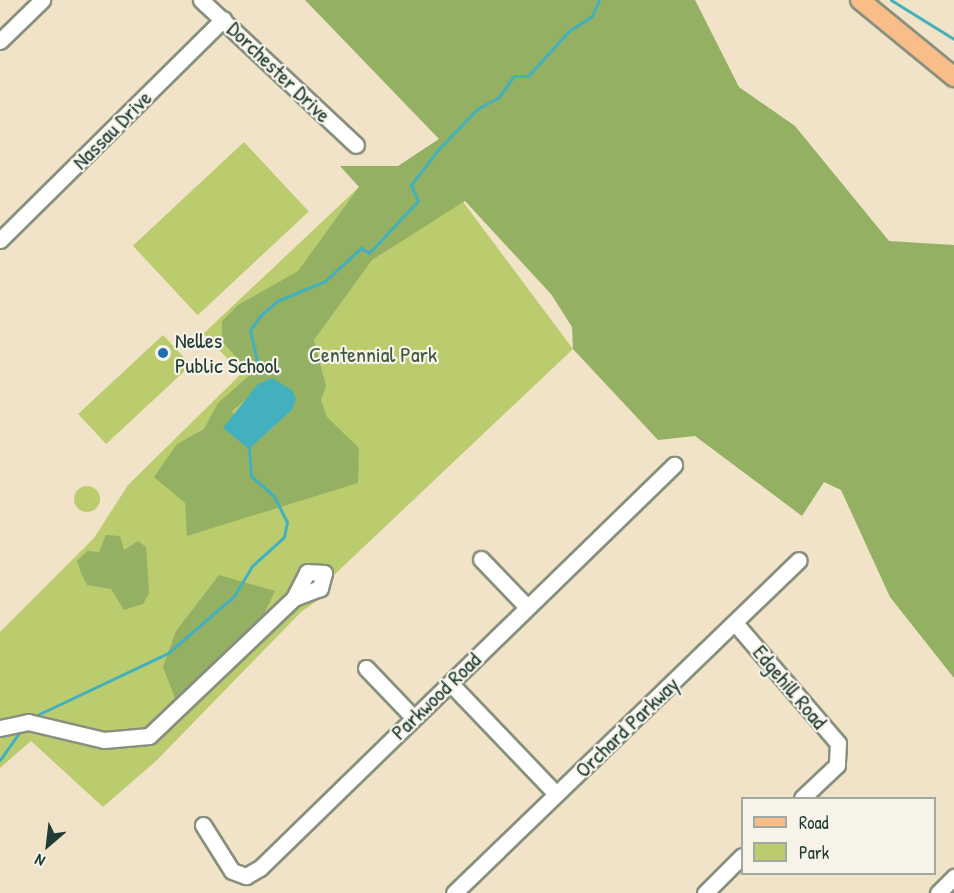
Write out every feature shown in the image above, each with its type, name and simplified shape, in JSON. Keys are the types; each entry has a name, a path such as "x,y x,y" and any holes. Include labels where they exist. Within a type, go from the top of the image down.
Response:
{"main road":[{"path":"860,0 954,77"}],"street":[{"path":"0,41 42,0"},
{"name":"Dorchester Drive","path":"201,0 356,145"},
{"name":"Nassau Drive","path":"0,240 223,19"},
{"name":"Parkwood Road","path":"203,825 214,850 232,871 246,876 413,717 451,684 674,465"},
{"path":"481,559 527,607"},
{"name":"Orchard Parkway","path":"454,893 799,560"},
{"path":"0,728 28,722 104,740 149,736 294,598"},
{"name":"Edgehill Road","path":"735,622 838,743 840,754 803,797"},
{"path":"366,668 413,717"},
{"path":"451,684 556,794"},
{"path":"705,893 741,857"},
{"path":"938,893 954,877"}],"green space":[{"path":"305,0 695,0 739,87 795,126 889,241 954,245 954,678 890,597 841,490 824,482 802,516 695,436 658,440 573,349 572,327 551,294 465,201 372,260 314,340 326,386 321,400 327,417 359,448 358,483 187,536 185,503 154,477 177,444 204,429 218,403 251,374 222,341 222,321 238,305 298,271 359,187 340,166 398,166 439,139","holes":["272,378 295,399 292,410 249,449 232,411"]},
{"path":"244,142 309,211 198,315 133,246"},
{"name":"Centennial Park","path":"443,175 573,349 333,576 328,593 301,612 156,761 103,807 31,741 0,768 0,632 94,538 128,485 242,373 203,334 359,187"},
{"path":"163,335 191,365 106,444 78,414"},
{"path":"87,486 96,490 100,499 96,508 87,512 78,508 74,499 78,490"},
{"path":"106,535 120,536 124,550 138,541 146,547 149,593 143,604 124,610 111,589 87,585 77,561 87,551 99,552"},
{"path":"219,575 275,591 259,624 175,698 163,667 176,631"}],"water":[{"path":"272,378 292,390 296,399 292,410 249,449 223,428 258,384"}],"waterway":[{"path":"259,369 250,330 260,316 277,301 325,281 361,248 369,253 418,201 411,185 437,151 477,109 498,98 514,76 528,76 569,31 592,16 599,0"},
{"path":"891,0 954,39"},
{"path":"35,716 168,653 234,596 252,566 284,537 287,522 274,496 251,476 249,449"},
{"path":"0,760 21,730"}],"place":[{"name":"Nelles Public School","path":"163,353"}]}
